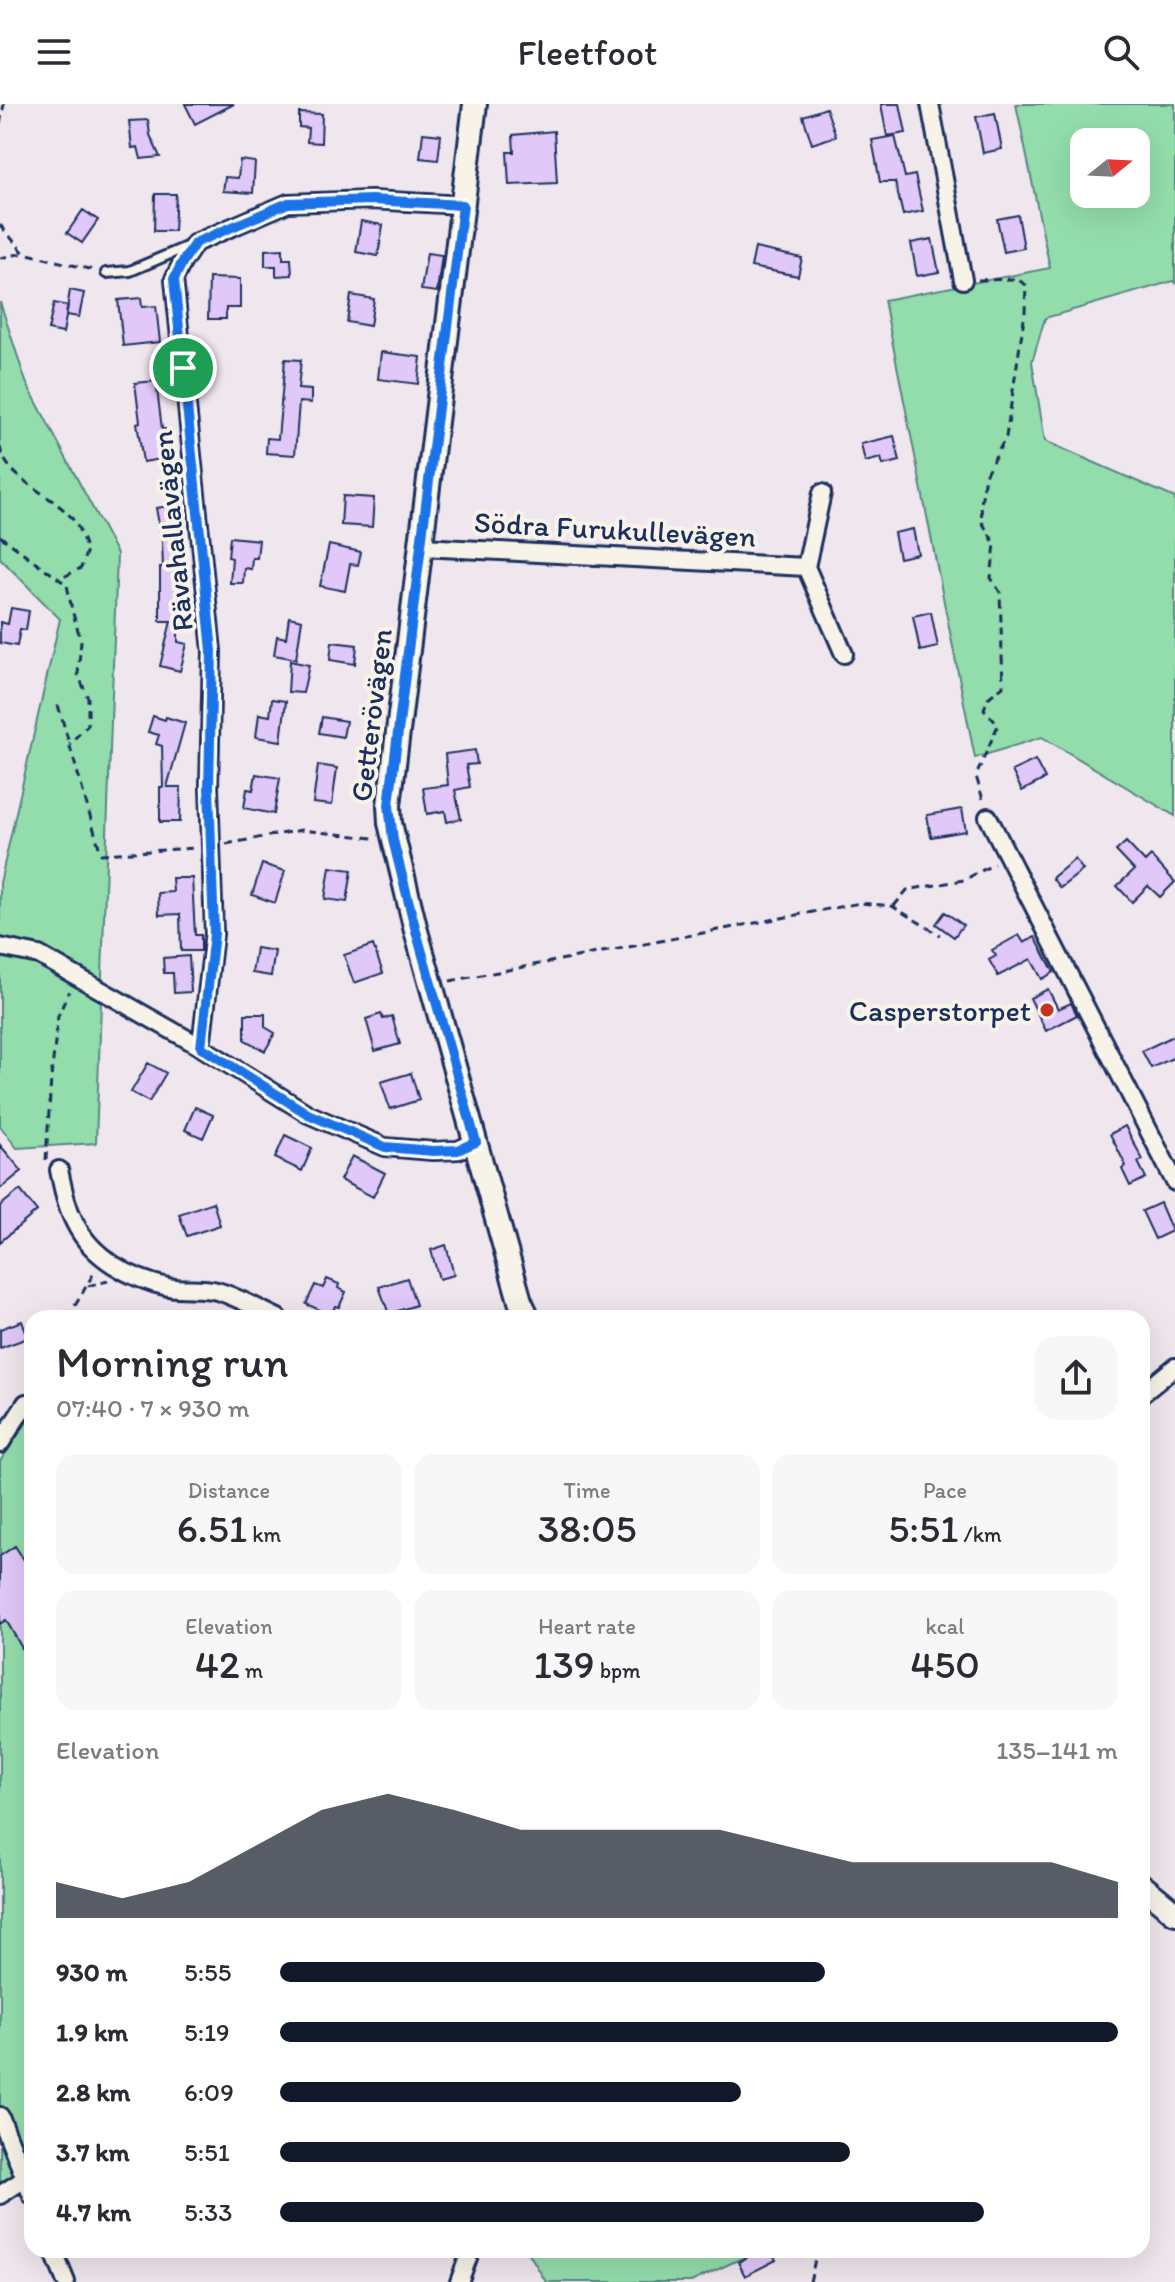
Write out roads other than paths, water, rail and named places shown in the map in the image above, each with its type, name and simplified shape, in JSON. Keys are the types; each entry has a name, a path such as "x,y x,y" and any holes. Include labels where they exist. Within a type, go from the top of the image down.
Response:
{"street":[{"name":"Getterövägen","path":"475,104 389,805 393,840 431,985 524,1310"},
{"path":"930,104 963,280"},
{"path":"195,243 288,203 371,200 463,205"},
{"name":"Rävahallavägen","path":"195,243 174,279 212,651 209,787 214,934 201,1047"},
{"path":"822,493 806,567 844,654"},
{"name":"Södra Furukullevägen","path":"422,547 806,567"},
{"path":"988,817 1175,1182"},
{"path":"0,947 39,955 201,1047 308,1114 385,1147 458,1150 476,1142"},
{"path":"59,1170 68,1209 76,1226 103,1257 149,1282 214,1290 260,1310"},
{"path":"1150,1387 1175,1367"},
{"path":"0,1444 24,1406"},
{"path":"1150,1893 1175,1913"},
{"path":"0,2116 24,2166"},
{"path":"0,2195 24,2180"},
{"path":"56,2258 66,2282"},
{"path":"459,2282 468,2258"}],"lane":[{"path":"106,273 130,271 195,243"}],"place":[{"name":"Casperstorpet","path":"1047,1010"}]}
